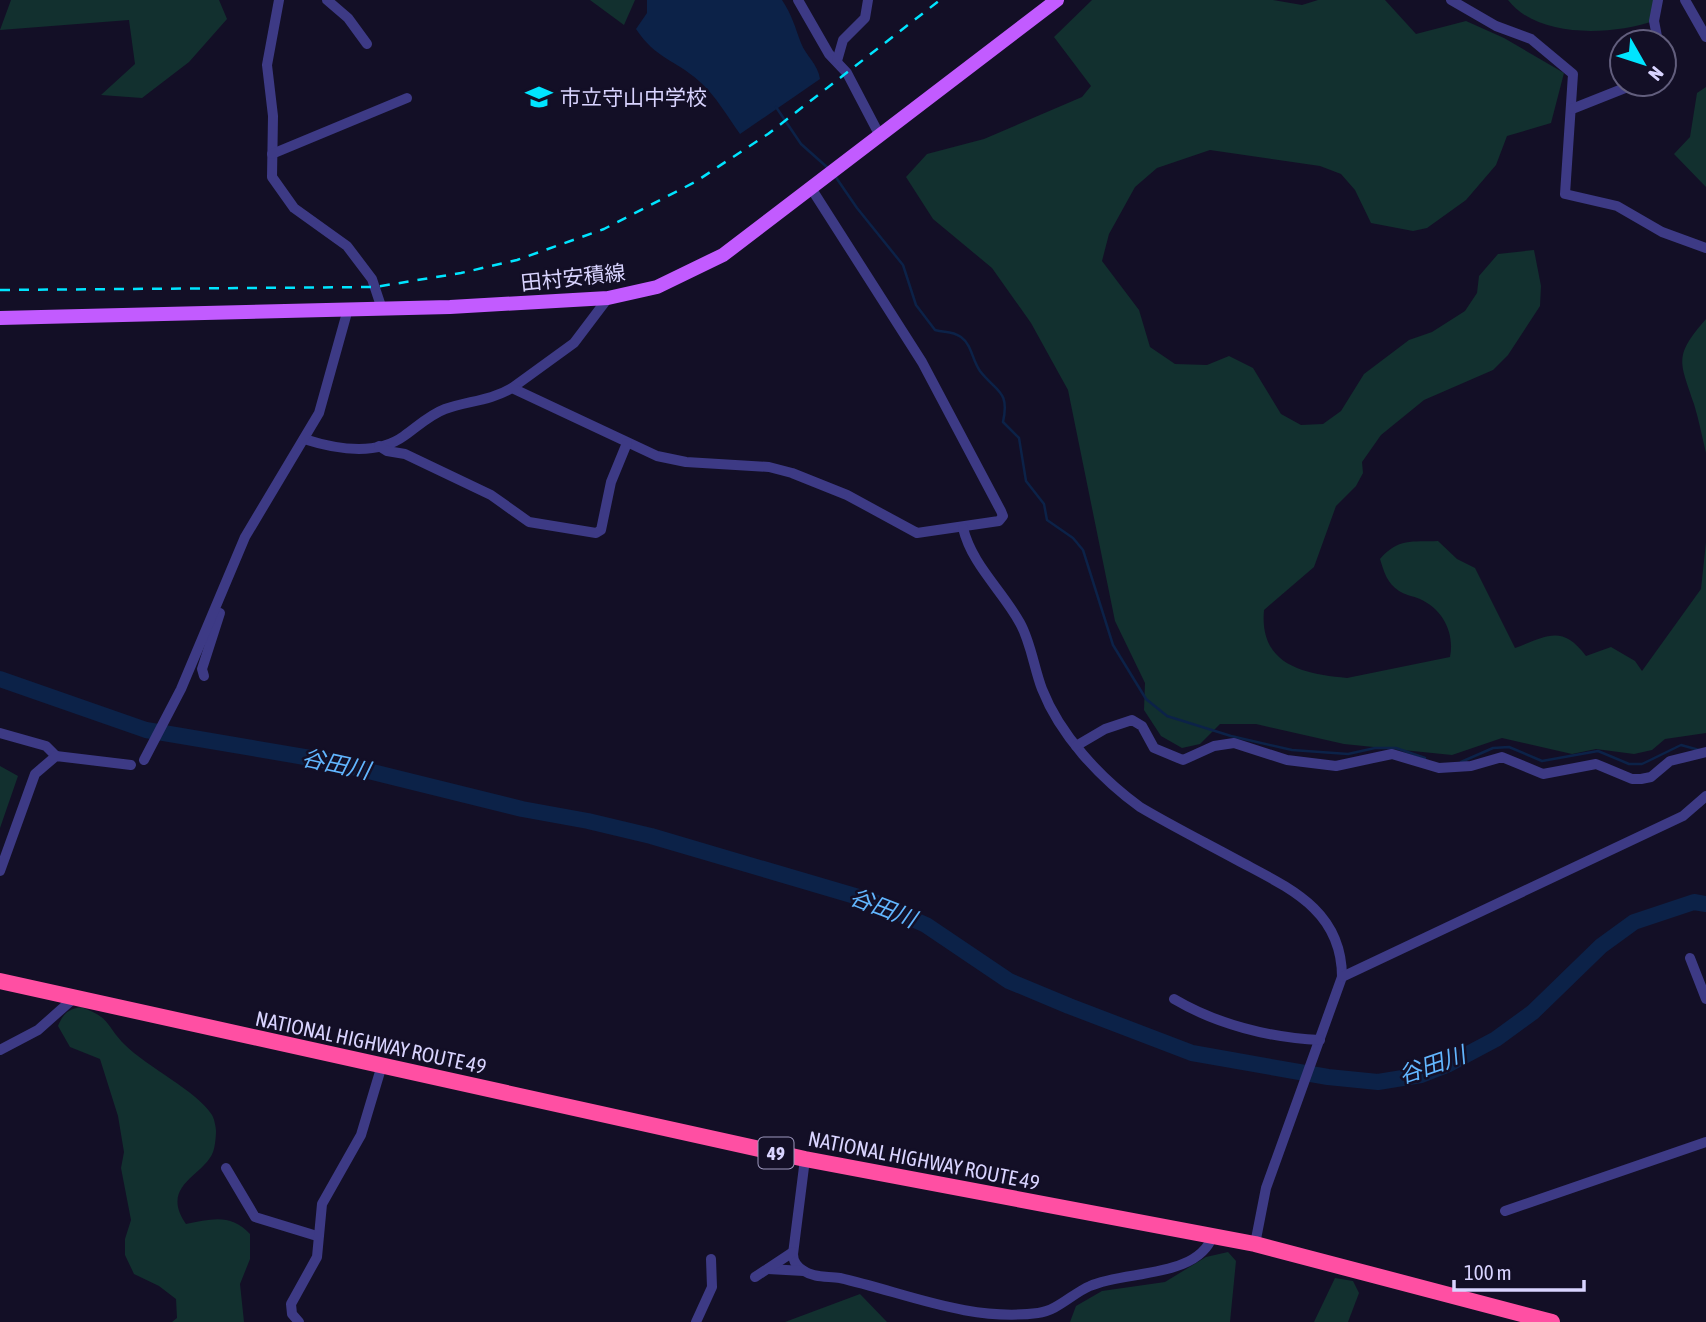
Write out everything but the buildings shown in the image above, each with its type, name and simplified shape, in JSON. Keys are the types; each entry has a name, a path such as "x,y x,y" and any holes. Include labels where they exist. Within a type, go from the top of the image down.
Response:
{"highway":[{"name":"NATIONAL HIGHWAY ROUTE 49","path":"0,981 806,1159 1255,1244 1552,1322"}],"main road":[{"name":"田村安積線","path":"0,318 382,309 608,298 657,287 703,267 1057,0"}],"street":[{"path":"279,0 267,65 273,107 272,177 286,199 347,247 372,279 382,309"},
{"path":"327,0 348,18 367,44"},
{"path":"798,0 809,25 848,73 880,136"},
{"path":"837,61 844,40 865,18 868,0"},
{"path":"1451,0 1496,26 1531,39 1573,74 1565,194 1617,206 1662,232 1706,248"},
{"path":"1655,28 1658,0"},
{"path":"1685,0 1706,37"},
{"path":"1572,109 1608,95"},
{"path":"272,154 407,98"},
{"path":"512,388 627,443 671,460 769,467 792,473 847,495 917,533 999,521 1003,516 1002,511 922,362 811,188"},
{"path":"304,439 352,449 379,446 398,440 446,409 491,398 512,388 574,343 608,298"},
{"path":"144,760 181,689 245,537 304,439 324,399 348,309"},
{"path":"379,446 387,451 405,454 491,495 529,522 596,533 601,530 611,482 627,443"},
{"path":"963,528 971,553 1021,624 1048,706 1076,746 1121,792 1140,807 1293,889 1333,934 1342,977 1266,1188 1255,1244"},
{"path":"204,676 203,666 223,603 219,596"},
{"path":"1076,746 1112,726 1132,720 1142,726 1154,748 1177,759 1190,758 1214,746 1234,743 1287,760 1336,766 1392,754 1439,768 1471,765 1502,757 1543,774 1596,764 1632,779 1651,777 1670,761 1706,751"},
{"path":"0,733 46,746 56,756 131,765"},
{"path":"0,871 34,774 56,756"},
{"path":"1342,977 1683,816 1706,796"},
{"path":"1690,958 1706,999"},
{"path":"0,1050 38,1030 74,998"},
{"path":"1174,999 1195,1012 1246,1028 1319,1042"},
{"path":"299,1322 291,1311 291,1304 314,1263 322,1204 361,1135 382,1065"},
{"path":"1505,1211 1706,1142"},
{"path":"804,1271 794,1262 793,1252 806,1159"},
{"path":"226,1168 255,1217 317,1236"},
{"path":"768,1269 804,1271 955,1310 1036,1314 1103,1280 1148,1273 1186,1262 1209,1245 1213,1235"},
{"path":"755,1277 793,1252"},
{"path":"696,1322 712,1287 711,1259"}],"green space":[{"path":"11,0 219,0 227,19 189,62 142,98 101,95 135,64 129,20 0,30"},
{"path":"590,0 635,0 624,25"},
{"path":"1092,0 1273,0 1302,5 1318,0 1385,0 1416,34 1466,21 1504,38 1564,73 1551,123 1507,136 1496,165 1466,200 1427,228 1413,231 1371,223 1355,190 1341,174 1320,166 1210,150 1157,168 1135,187 1109,234 1102,261 1139,310 1150,347 1175,364 1207,365 1229,356 1253,368 1281,414 1301,425 1323,424 1341,411 1364,374 1409,340 1432,332 1465,311 1477,293 1479,276 1498,254 1534,250 1541,286 1540,306 1508,355 1493,370 1424,400 1381,435 1362,462 1363,473 1356,486 1336,506 1314,567 1264,610 1264,629 1276,655 1287,663 1315,673 1347,678 1450,657 1449,630 1440,615 1428,603 1395,588 1386,577 1380,559 1399,544 1438,541 1457,559 1475,568 1515,648 1545,637 1561,636 1577,646 1586,656 1611,647 1635,661 1642,671 1701,589 1706,542 1706,733 1665,739 1652,750 1634,754 1596,749 1572,754 1502,738 1452,755 1344,744 1256,724 1220,724 1200,744 1182,748 1161,736 1144,710 1145,683 1115,621 1068,390 1031,323 992,268 933,219 906,177 927,154 984,139 1082,97 1091,86 1054,37"},
{"path":"1508,0 1655,0 1654,21 1608,30 1556,27 1521,13"},
{"path":"1706,87 1706,187 1674,154 1690,137 1697,93"},
{"path":"1706,319 1706,453 1682,360 1688,342"},
{"path":"0,766 18,776 0,828"},
{"path":"81,1007 103,1018 134,1053 195,1097 213,1116 216,1131 213,1152 180,1190 179,1211 186,1224 212,1219 228,1220 243,1227 250,1234 250,1259 240,1284 244,1322 172,1322 177,1318 176,1299 159,1286 134,1274 125,1255 125,1239 131,1220 121,1168 124,1152 118,1116 100,1059 70,1047 58,1026 66,1013"},
{"path":"1228,1252 1236,1261 1230,1322 1070,1322 1076,1306 1102,1291 1165,1282 1206,1257"},
{"path":"1335,1278 1353,1281 1359,1293 1348,1322 1314,1322"},
{"path":"860,1294 887,1322 785,1322"}],"water":[{"path":"647,0 782,0 820,79 740,134 705,87 658,53 636,29 647,13"}],"waterway":[{"path":"776,107 801,144 828,168"},
{"path":"835,176 903,265 916,305 935,330 954,333 965,340 980,371 1003,397 1003,422 1019,438 1026,481 1044,504 1047,520 1073,538 1083,550 1113,645 1146,699 1167,716 1231,736 1292,750 1348,754 1375,748 1396,748 1425,758"},
{"name":"谷田川","path":"0,679 146,730 328,761 522,809 588,821 651,836 872,901 926,925 1009,981 1069,1006 1192,1053 1328,1077 1378,1082 1421,1075 1449,1064 1496,1039 1533,1012 1601,946 1634,922 1694,902 1706,904"},
{"path":"1461,762 1493,748 1509,747 1542,761 1598,751 1629,764 1642,764 1681,745 1699,750"}],"railway":[{"path":"0,290 375,287 461,273 517,260 604,229 695,182 768,134 940,0"}],"place":[{"name":"市立守山中学校","path":"539,97"}]}
